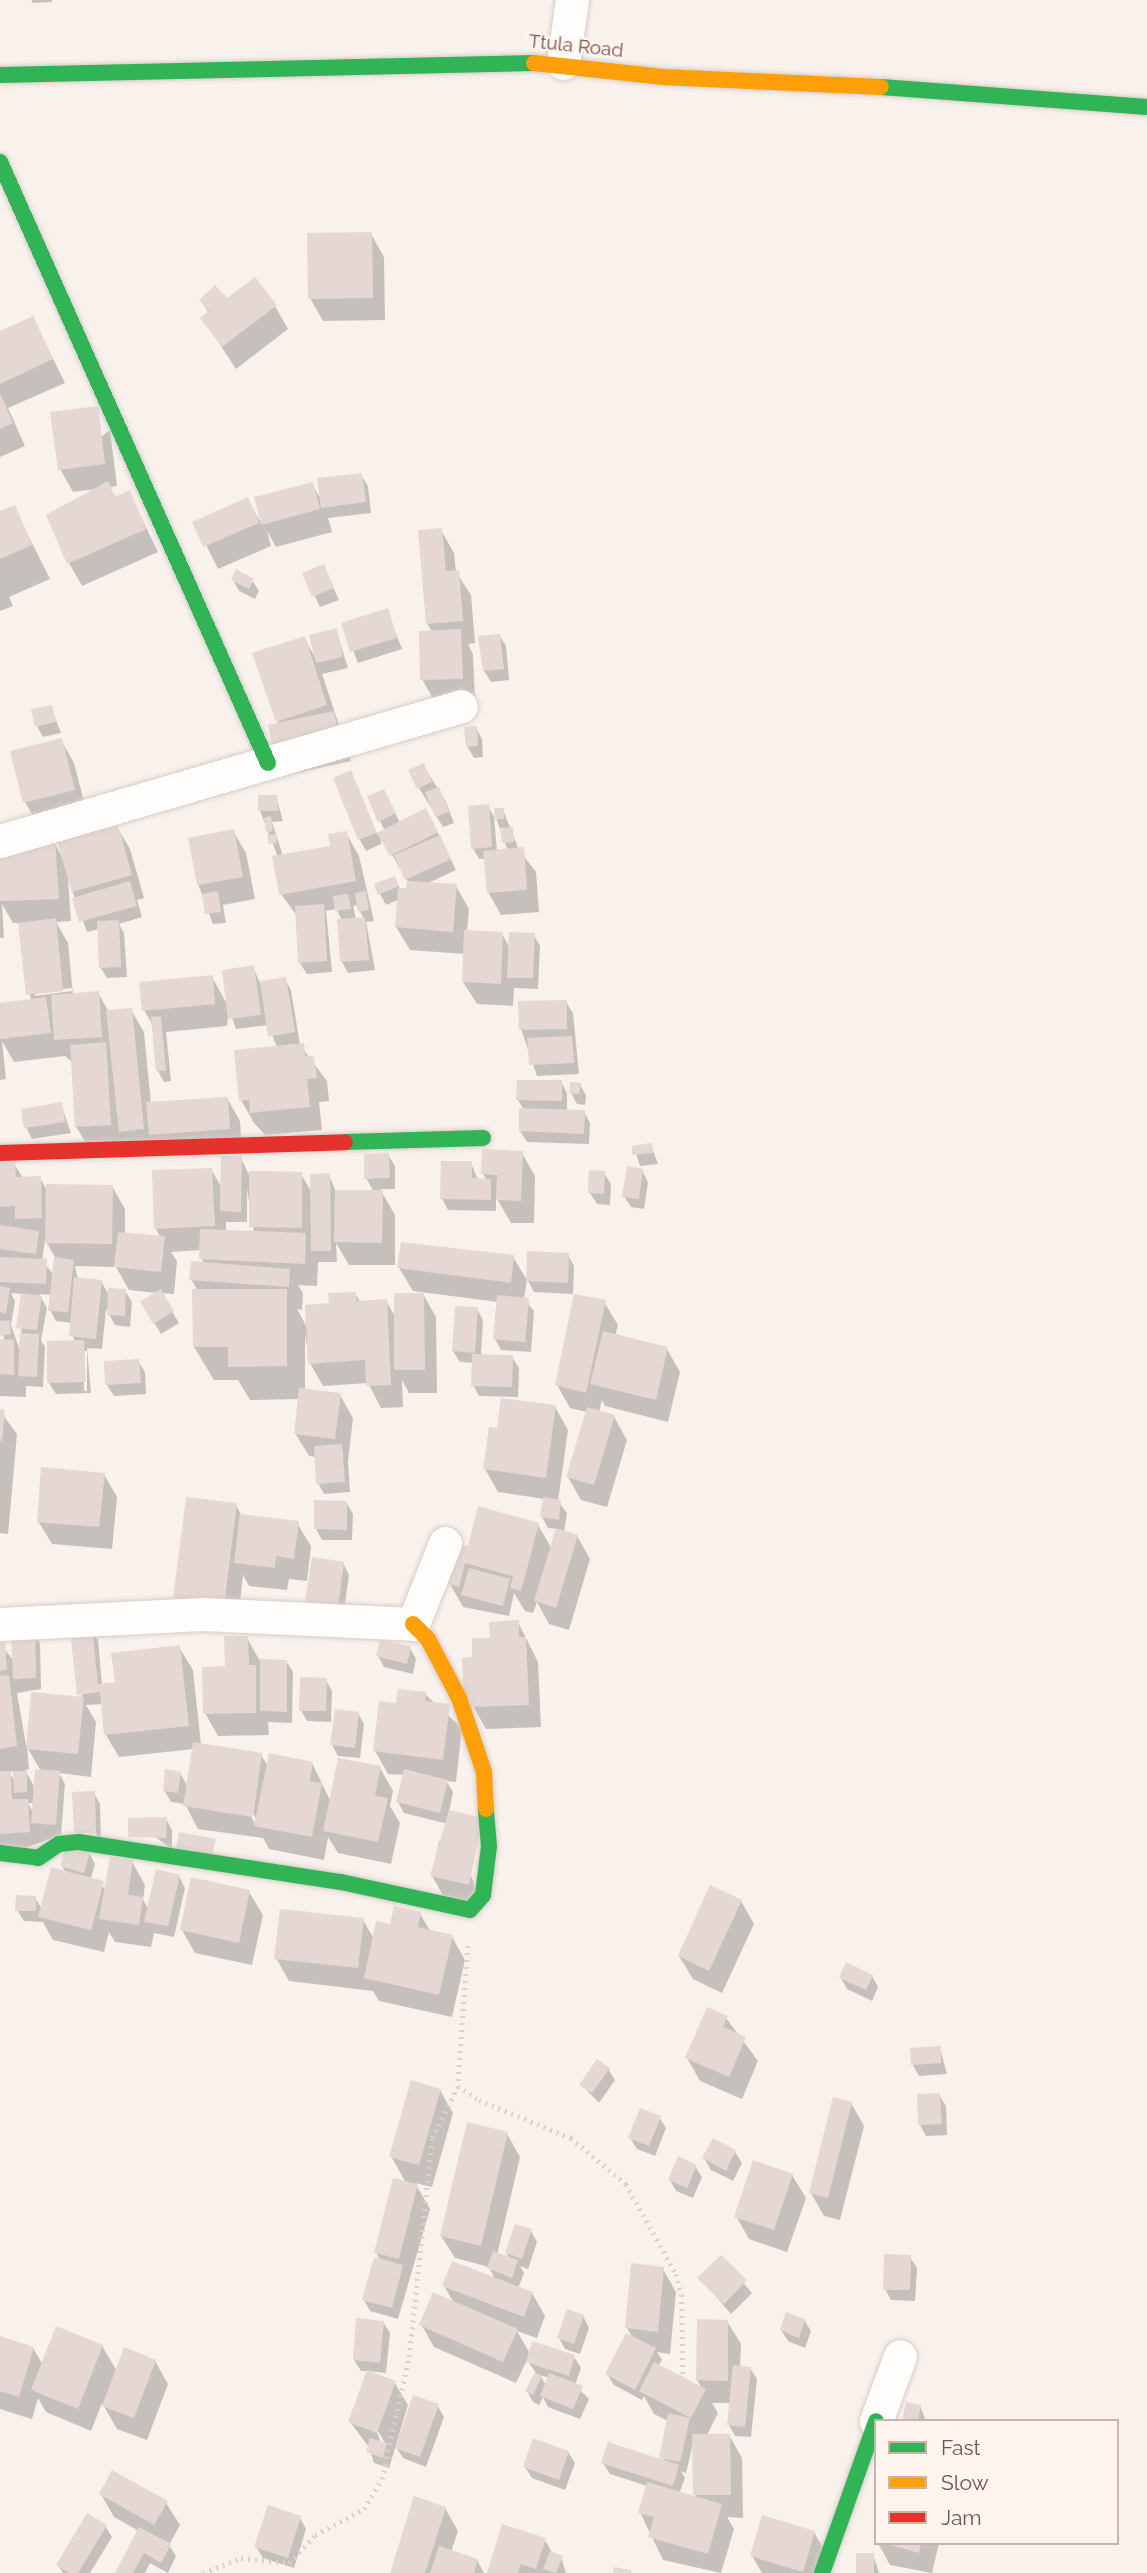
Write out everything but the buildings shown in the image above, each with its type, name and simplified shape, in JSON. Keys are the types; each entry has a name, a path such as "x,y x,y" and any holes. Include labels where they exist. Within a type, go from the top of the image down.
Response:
{"street":[{"path":"563,63 572,0"},
{"name":"Ttula Road","path":"0,75 563,63 663,78 888,87 1147,107"},
{"path":"0,162 268,763"},
{"path":"0,841 461,706"},
{"path":"0,1153 483,1138"},
{"path":"413,1624 445,1543"},
{"path":"0,1624 203,1614 413,1624 428,1639 459,1698 484,1772 489,1846 483,1895 470,1910 341,1882 79,1842 59,1843 38,1858 0,1853"},
{"path":"877,2419 900,2356"},
{"path":"822,2573 874,2427"}],"path":[{"path":"203,2573 241,2558 289,2563 315,2535 364,2509 382,2479 409,2357 432,2138 458,2086 470,1910"},
{"path":"458,2086 479,2100 571,2138 626,2184 676,2274 682,2295 683,2375"}],"traffic: fast":[{"path":"0,75 534,63"},
{"path":"881,87 1147,107"},
{"path":"0,162 268,763"},
{"path":"345,1142 483,1138"},
{"path":"0,1853 38,1858 59,1844 79,1842 341,1882 470,1910 483,1895 489,1846 486,1809"},
{"path":"822,2573 874,2427"}],"traffic: slow":[{"path":"534,63 663,77 881,87"},
{"path":"413,1624 428,1639 459,1698 484,1772 486,1809"}],"traffic: jam":[{"path":"0,1153 345,1142"}]}
